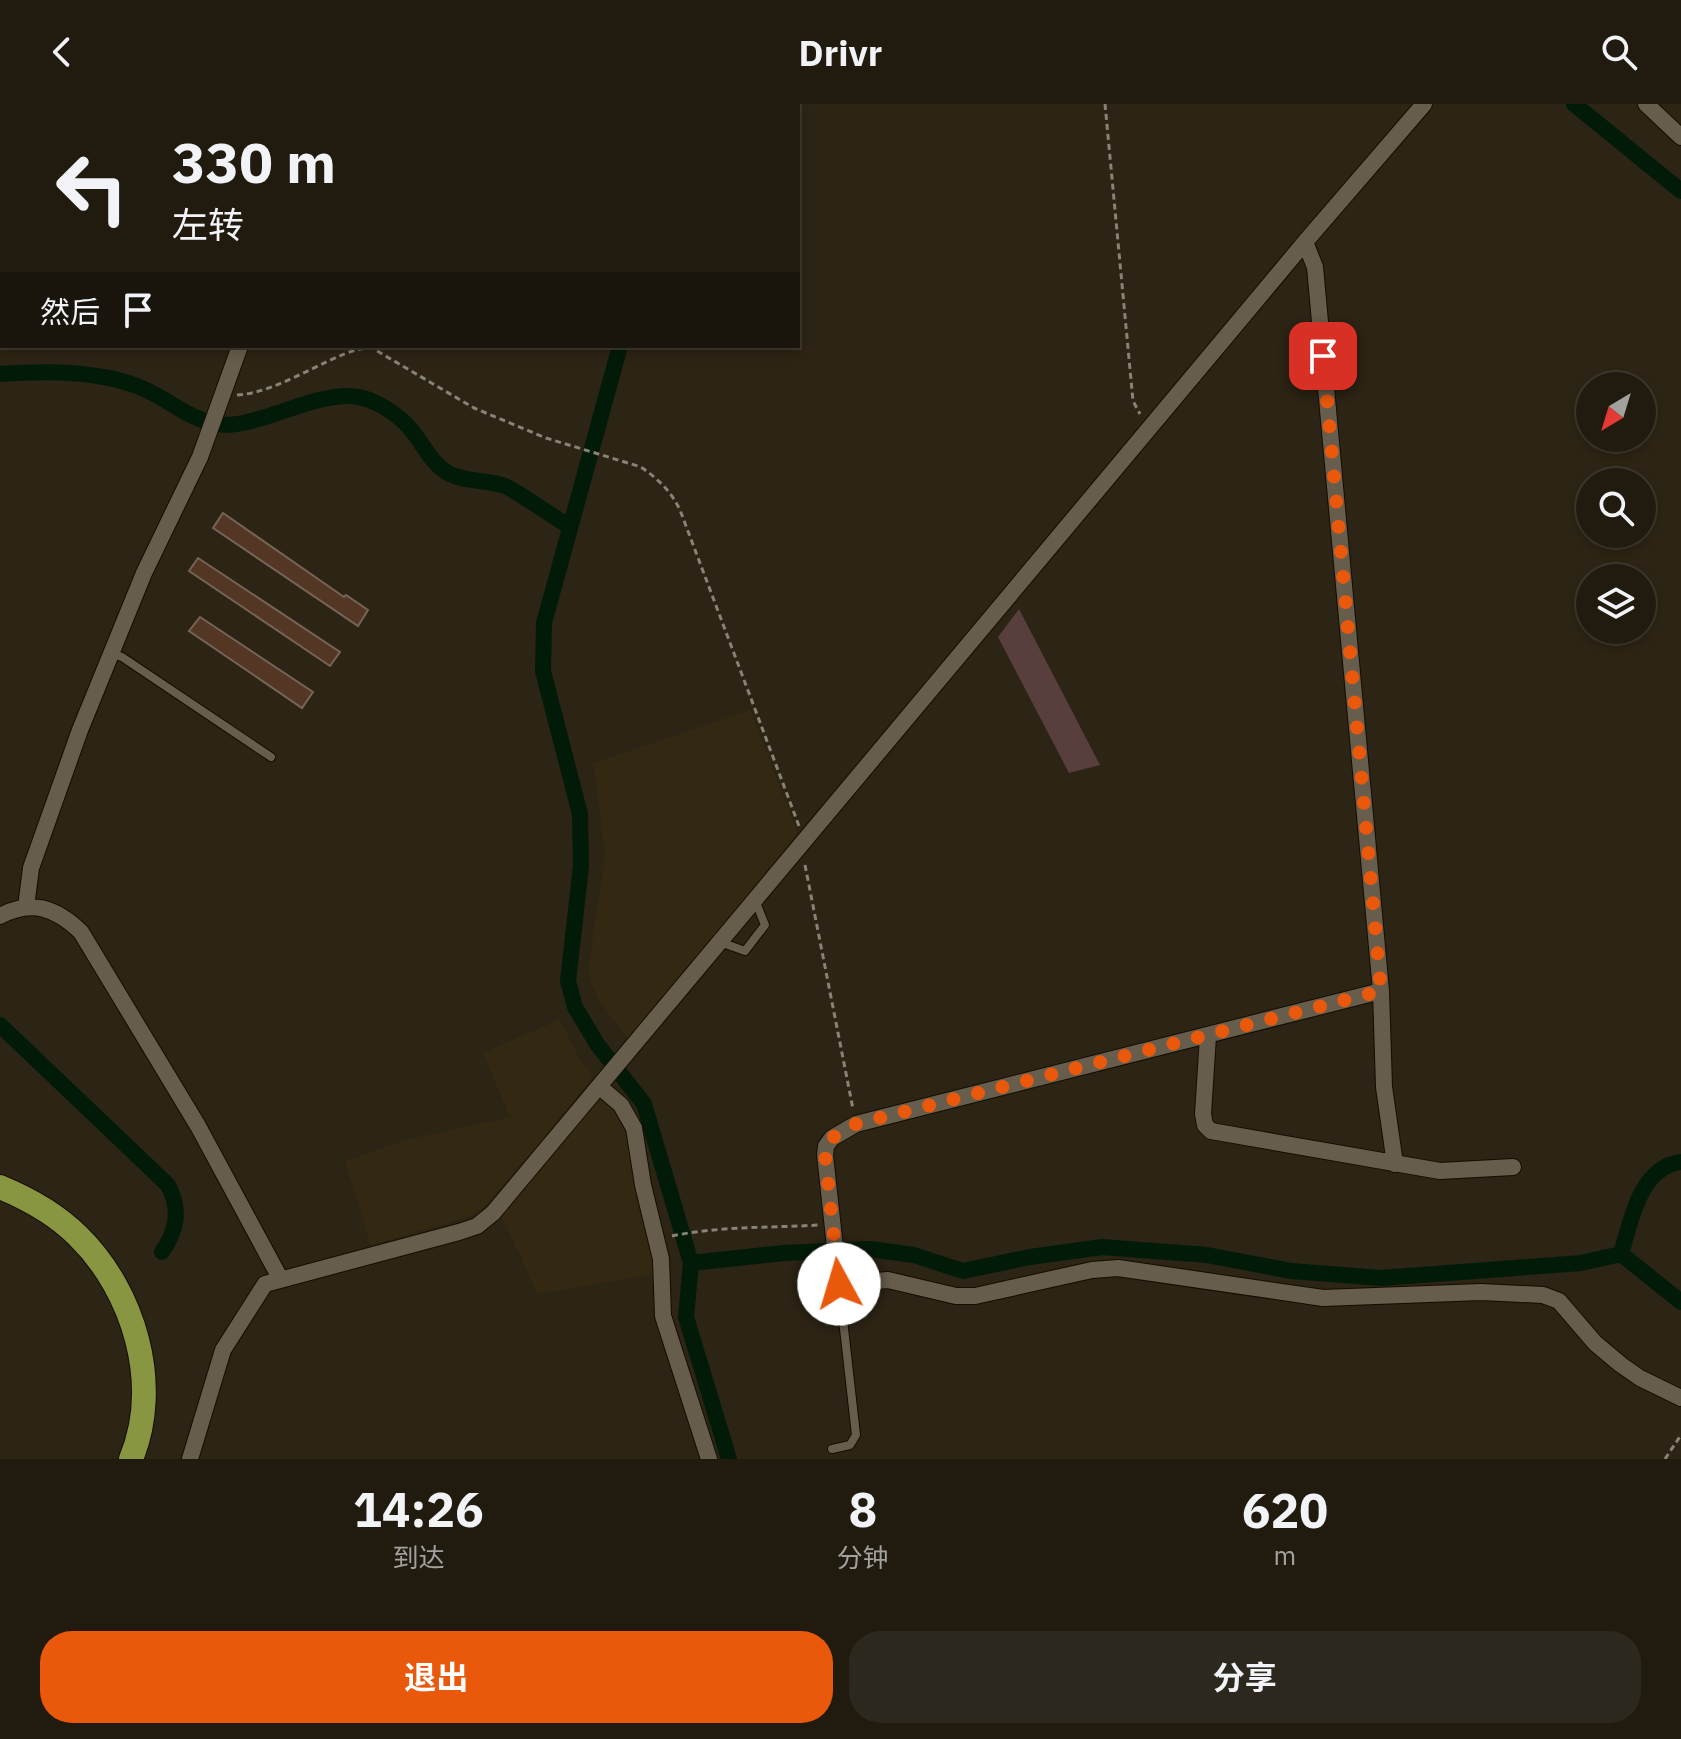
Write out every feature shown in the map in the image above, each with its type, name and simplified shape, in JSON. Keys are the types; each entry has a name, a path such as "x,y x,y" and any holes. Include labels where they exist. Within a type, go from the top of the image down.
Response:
{"highway":[{"path":"0,1187 53,1215 79,1236 108,1296 140,1349 143,1385 141,1420 131,1459"},
{"path":"0,1198 46,1223 95,1265"},
{"path":"118,1459 129,1418 131,1385 127,1326"}],"street":[{"path":"190,1459 223,1350 265,1284 477,1226 505,1200 1152,424 1424,104"},
{"path":"1646,104 1681,137"},
{"path":"1305,242 1315,267 1381,991 1383,1075 1395,1164"},
{"path":"26,907 31,868 111,653 144,573 205,443 239,348"},
{"path":"0,916 26,907 43,907 56,912 81,932 198,1126 280,1278"},
{"path":"1381,991 856,1124 832,1138 826,1146 838,1279 888,1280 939,1293 975,1296 1043,1279 1118,1268 1323,1298 1481,1292 1543,1295 1559,1301 1595,1343 1620,1364 1640,1378 1681,1398"},
{"path":"1208,1036 1203,1114 1205,1125 1211,1131 1440,1171 1513,1167"},
{"path":"602,1084 621,1105 634,1128 643,1185 661,1259 663,1316 709,1459"}],"lane":[{"path":"111,653 122,657 271,757"},
{"path":"720,942 745,951 765,925 755,900"},
{"path":"832,1449 850,1445 856,1435 838,1279"}],"path":[{"path":"1105,104 1133,401 1135,408 1152,424"},
{"path":"221,402 274,388 356,351 372,348 474,408 571,447 641,467 674,498 798,821 856,1124"},
{"path":"673,1236 708,1229 833,1228"},
{"path":"1665,1459 1681,1435"}],"shaded area":[{"path":"1019,609 1100,765 1069,773 998,637"},
{"path":"750,710 798,833 629,1040 599,1001 591,984 589,963 605,856 594,763"},
{"path":"560,1019 579,1058 593,1076 539,1144 482,1209 464,1218 371,1245 345,1161 409,1139 510,1117 483,1053"},
{"path":"600,1096 616,1109 629,1130 659,1273 538,1294 501,1215"}],"building":[{"path":"223,513 344,597 346,595 368,610 358,626 213,528"},
{"path":"198,558 340,652 330,666 189,571"},
{"path":"200,617 313,692 302,708 189,631"}],"waterway":[{"path":"1574,104 1681,191"},
{"path":"619,348 544,623 543,671 580,814 581,866 568,981 575,1007 597,1044 644,1104 691,1263 686,1317 729,1459"},
{"path":"0,374 54,372 110,378 144,389 196,418 230,425 335,397 359,397 377,403 401,419 433,460 448,473 507,487 569,526"},
{"path":"0,1025 168,1185 175,1203 176,1220 162,1252"},
{"path":"1621,1254 1633,1212 1646,1185 1667,1166 1681,1162"},
{"path":"691,1263 784,1253 870,1249 914,1255 963,1271 1102,1247 1207,1255 1291,1271 1381,1278 1581,1263 1621,1254 1681,1302"}],"route":[{"path":"839,1284 825,1155 826,1146 832,1138 844,1130 856,1124 1381,991 1323,356"}]}
